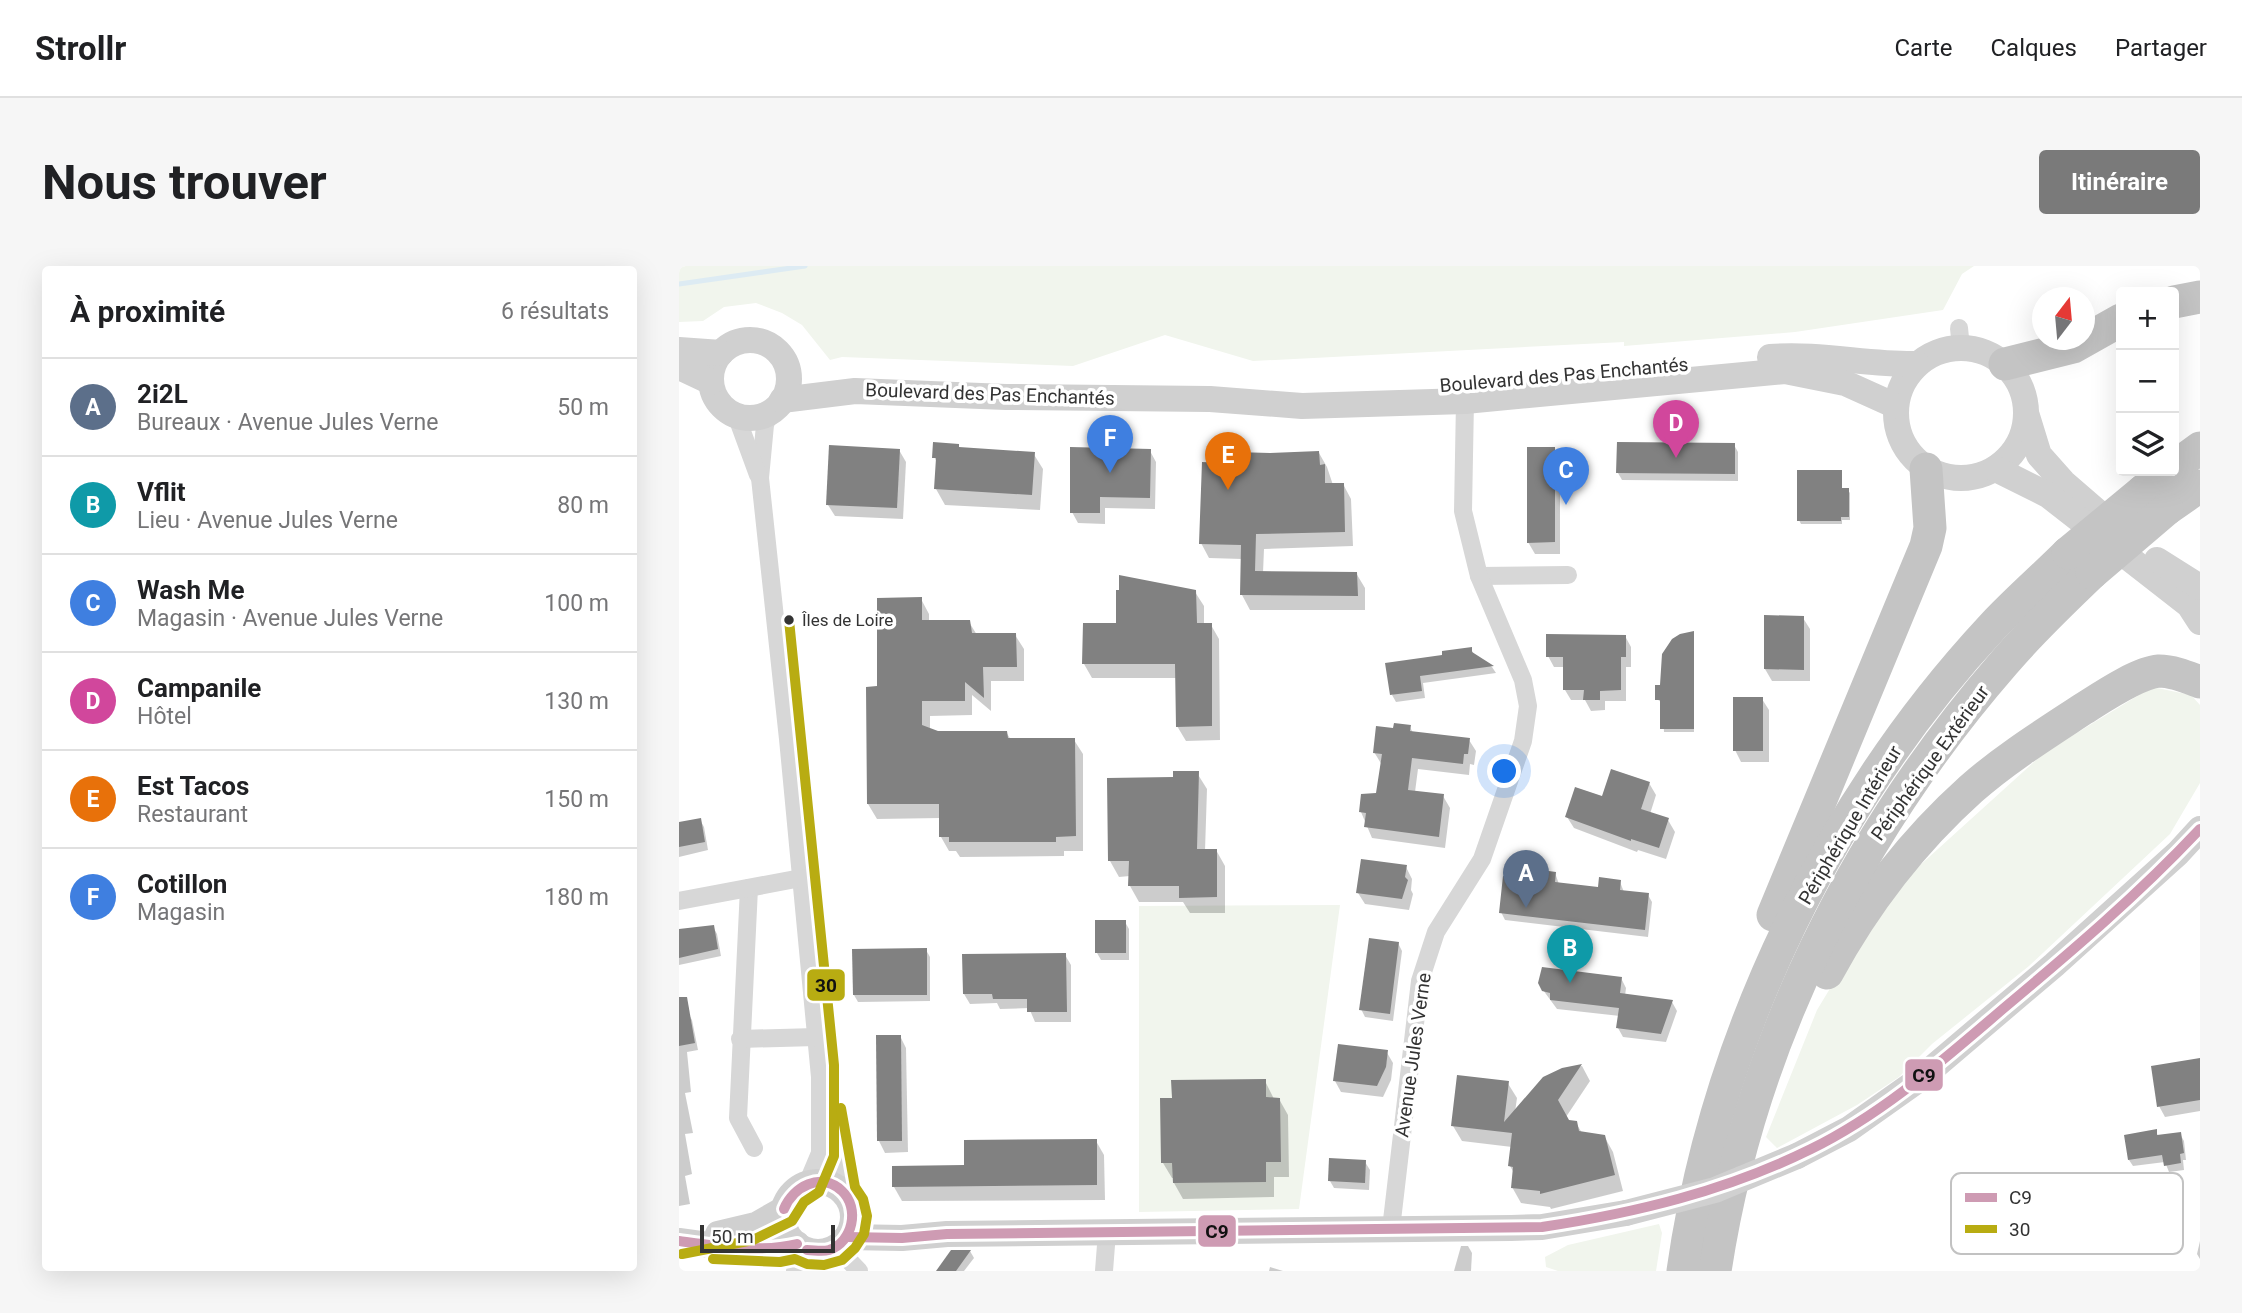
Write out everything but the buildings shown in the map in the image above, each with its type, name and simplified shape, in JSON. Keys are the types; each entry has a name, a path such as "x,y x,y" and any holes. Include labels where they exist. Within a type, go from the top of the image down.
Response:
{"highway":[{"path":"2179,301 2200,297"},
{"path":"2005,364 2073,347 2116,323"},
{"path":"2179,463 2200,448"},
{"path":"1727,1080 1724,1047 1766,932 1926,546 1930,528 1926,469"},
{"path":"2155,500 2166,476"},
{"name":"Périphérique Extérieur","path":"1715,1271 1743,1141 1762,1081 1801,981 1840,899 1879,830 1913,778 1986,684 2036,628 2080,563 2155,500 2200,486"},
{"name":"Périphérique Intérieur","path":"1683,1271 1701,1174 1727,1080 1769,973 1805,896 1867,790 1924,709 1971,652 1993,626 2080,563"},
{"path":"1762,1081 1786,1059 1805,1015 1848,935 1903,859 1971,789 2032,742 2095,701 2144,674 2173,672 2200,682"}],"main road":[{"path":"2027,416 2023,437 2012,455 1996,469 1979,477 1961,479 1926,469 1912,457 1902,442 1896,424 1896,406 1900,390 1917,364 1960,338 2005,364 2017,379 2025,397 2027,416 2039,455 2063,482 2168,568 2200,587"},
{"path":"759,341 778,352 787,370 788,386 776,405 752,418 736,415 718,401 711,382 712,367 721,353 736,342 759,341"},
{"path":"679,350 721,353"},
{"name":"Boulevard des Pas Enchantés","path":"1210,399 1303,390 1492,384 1786,356 1818,356 1887,365 1917,364"},
{"path":"679,367 711,382"},
{"name":"Boulevard des Pas Enchantés","path":"787,370 855,391"},
{"name":"Boulevard des Pas Enchantés","path":"776,405 855,391 1006,397 1210,399 1302,406 1465,401 1785,371 1845,383 1896,406"},
{"path":"1996,469 2048,495 2189,605 2200,622"},
{"path":"681,1243 781,1248 817,1253 902,1238 947,1234 1542,1227 1626,1213 1715,1190 1797,1156 1849,1129 1921,1078 2054,965 2178,853 2200,829"},
{"path":"681,1243 749,1227 784,1209 794,1192 807,1184 824,1183 889,1226 947,1234"},
{"path":"817,1253 852,1226 847,1200"},
{"path":"784,1209 785,1227 817,1253"}],"street":[{"name":"Avenue Jules Verne","path":"1391,1229 1420,981 1436,932 1482,859 1523,741 1528,706 1523,680 1479,576 1463,511 1465,401"},
{"path":"776,405 765,425 760,478 820,1077 820,1153 807,1184"},
{"path":"736,415 760,478"},
{"path":"1479,576 1568,575"},
{"path":"679,901 801,878"},
{"path":"749,888 738,1118 754,1148"},
{"path":"740,1039 816,1037"},
{"path":"820,1077 847,1200"},
{"path":"1104,1271 1107,1232"},
{"path":"817,1253 859,1271"}],"shaded area":[{"path":"679,266 1974,266 1962,274 1943,310 1795,332 1624,346 1624,342 1253,361 1165,335 1073,366 842,357 830,360 802,325 782,313 756,303 724,307 703,321 679,322"},
{"path":"2152,687 2191,695 2200,705 2200,783 2170,834 2029,966 1932,1044 1899,1077 1857,1105 1777,1148 1766,1137 1817,1010 1886,896 2044,753"},
{"path":"1340,905 1299,1209 1139,1212 1139,906"},
{"path":"1659,1224 1662,1233 1656,1271 1558,1271 1546,1267 1545,1257 1568,1245"}],"waterway":[{"path":"679,284 805,266"}],"transit line":[{"name":"30","path":"682,1254 753,1240 792,1221 804,1202 819,1192 834,1156 834,1065 789,620"},
{"name":"C9","path":"847,1237 1542,1227 1611,1215 1680,1198 1779,1164 1838,1135 1888,1102 1935,1066 2080,943 2200,829"},
{"name":"30","path":"713,1259 780,1262 795,1259 807,1264 824,1265 842,1260 855,1248 864,1234 867,1216 863,1199 855,1187 841,1108"},
{"name":"C9","path":"784,1209 801,1188 817,1182 834,1185 848,1198 852,1215 844,1240 829,1250 807,1250"},
{"name":"C9","path":"679,1241 753,1248 797,1244"}],"place":[{"name":"Campanile","path":"1676,458"},
{"name":"Cotillon","path":"1110,473"},
{"name":"Est Tacos","path":"1228,490"},
{"name":"Wash Me","path":"1566,505"},
{"name":"Îles de Loire","path":"789,620"},
{"name":"2i2L","path":"1526,908"},
{"name":"Vflit","path":"1570,983"}]}
